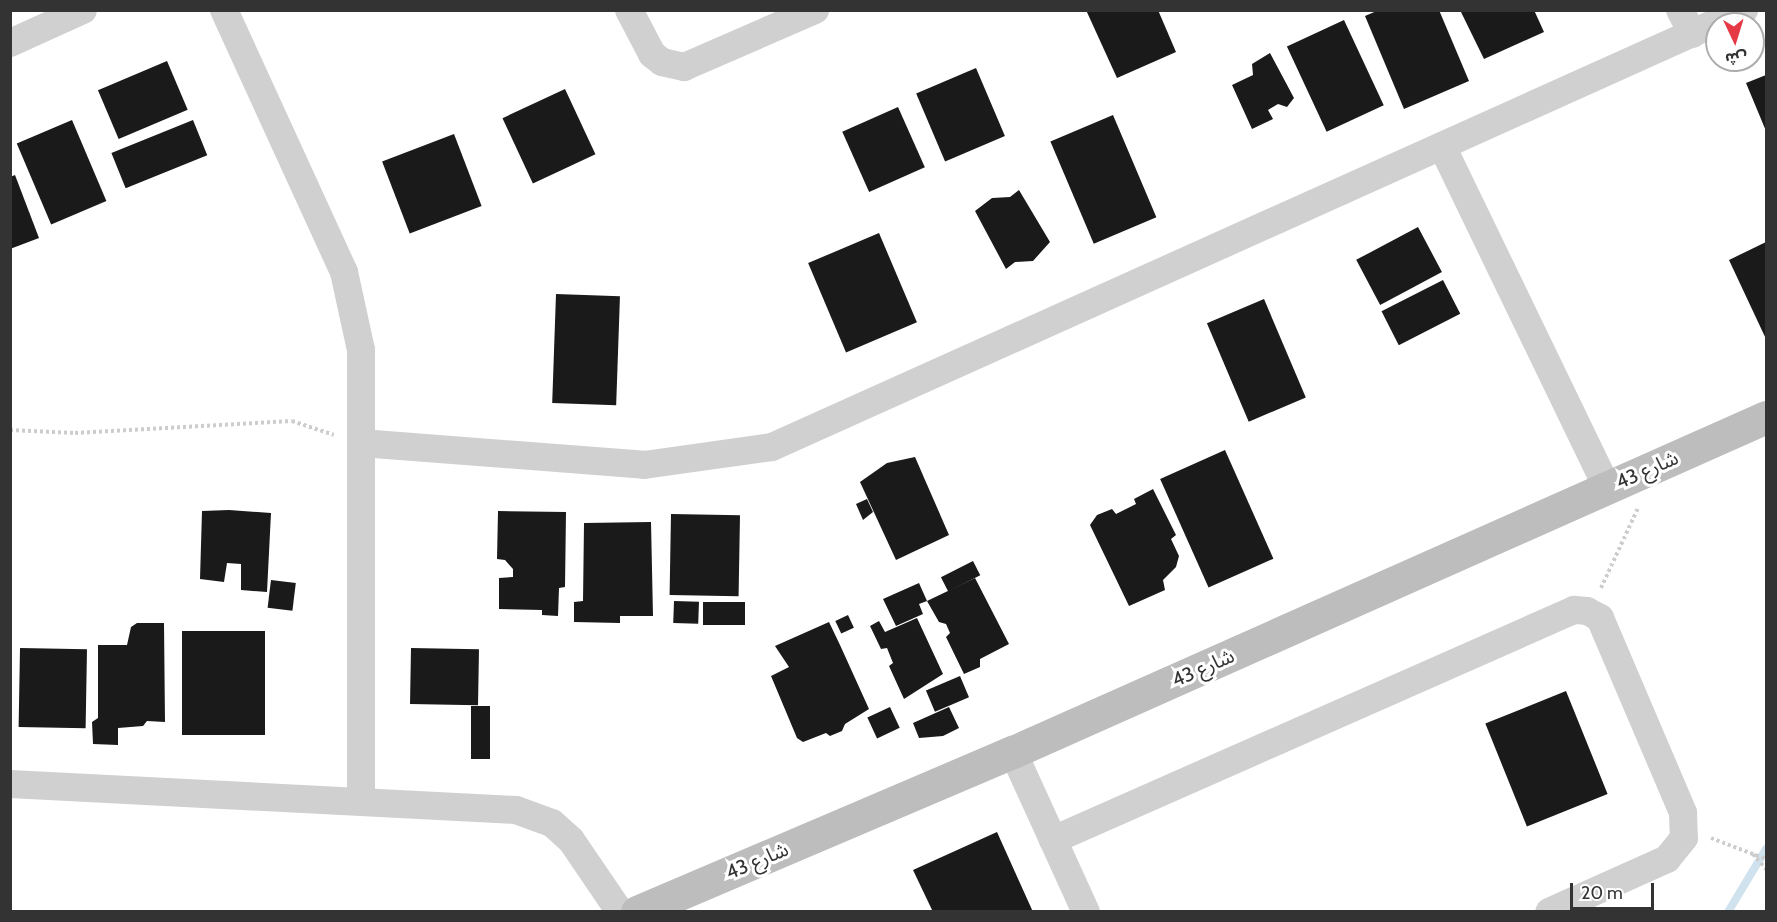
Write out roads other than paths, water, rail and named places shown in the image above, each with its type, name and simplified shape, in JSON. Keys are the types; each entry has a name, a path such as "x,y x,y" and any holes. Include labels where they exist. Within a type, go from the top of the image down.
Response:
{"street":[{"path":"10,43 83,10"},
{"path":"224,10 344,272 361,350 361,800"},
{"path":"629,10 652,54 662,62 684,68 815,10"},
{"path":"361,443 644,465 772,447 1442,146 1686,22 1744,10"},
{"path":"1442,146 1607,488"},
{"name":"شارع 43","path":"637,912 1013,752 1767,417"},
{"path":"1053,840 1574,610 1591,613 1600,618 1683,813 1684,829 1682,843 1667,859 1549,912"},
{"path":"1013,752 1086,912"},
{"path":"10,784 361,800 516,810 552,823 571,840 620,912"}],"waterway":[{"path":"1728,912 1766,849"}]}
